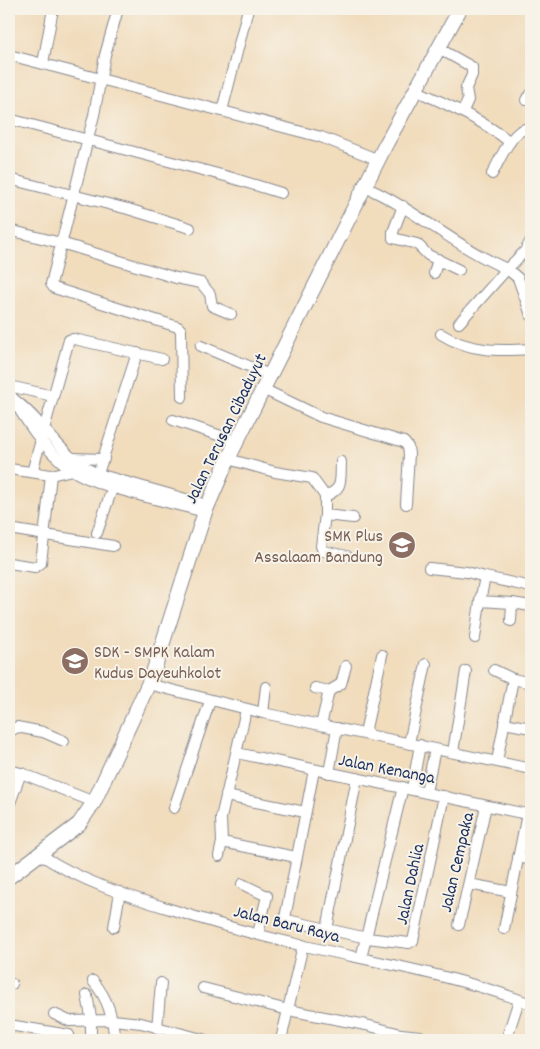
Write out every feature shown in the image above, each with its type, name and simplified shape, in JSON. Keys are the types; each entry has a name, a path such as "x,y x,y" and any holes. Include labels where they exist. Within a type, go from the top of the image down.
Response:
{"main road":[{"name":"Jalan Terusan Cibaduyut","path":"12,871 41,855 79,824 94,802 148,684 167,632 206,509 236,441 414,90 460,9"}],"street":[{"path":"43,63 54,9"},
{"path":"118,9 105,55 102,79 74,195 50,282 52,287 178,327 181,330 182,398"},
{"path":"222,111 248,9"},
{"path":"438,48 472,67 472,75 466,88 468,100 463,111"},
{"path":"9,55 321,137 379,160"},
{"path":"414,90 463,111 494,129 510,142"},
{"path":"9,119 229,177 281,193"},
{"path":"492,174 510,142 524,128 531,128"},
{"path":"9,179 74,195 190,228"},
{"path":"365,186 403,206 442,233 507,269 518,278 531,315"},
{"path":"403,206 393,232 394,238 417,244 428,255 459,270"},
{"path":"9,230 61,243 176,278 201,283 210,294 212,306 231,314"},
{"path":"459,323 507,269 528,251 531,240"},
{"path":"434,273 438,259"},
{"path":"441,334 463,346 506,351 531,350"},
{"path":"32,472 68,343 71,339 162,359"},
{"path":"201,346 270,375"},
{"path":"97,477 137,353"},
{"path":"9,386 53,396"},
{"path":"263,388 321,417 404,442 408,447 409,454 406,504"},
{"path":"10,395 16,408 65,458 72,470"},
{"path":"173,420 236,441"},
{"path":"65,458 104,459"},
{"path":"65,458 113,486 129,487"},
{"path":"228,459 275,472 312,478 325,496 325,515 321,546 323,551 347,556"},
{"path":"325,496 334,493 339,487 341,462"},
{"path":"9,469 51,475 72,470 206,509"},
{"path":"9,563 40,565 51,475"},
{"path":"96,533 113,486"},
{"path":"325,515 353,518"},
{"path":"9,529 113,546"},
{"path":"429,568 467,572 531,588"},
{"path":"475,638 480,601 486,577"},
{"path":"480,601 531,606"},
{"path":"511,621 512,603"},
{"path":"365,733 382,655"},
{"path":"409,742 426,664"},
{"path":"315,688 329,691 341,684 346,666"},
{"path":"453,752 466,670"},
{"path":"494,670 513,679 531,683"},
{"path":"497,760 513,679"},
{"path":"148,684 246,710 531,768"},
{"path":"263,713 266,687"},
{"path":"321,725 329,691"},
{"path":"174,808 210,701"},
{"path":"219,856 222,842 221,818 246,710"},
{"path":"504,723 531,728"},
{"path":"9,732 17,726 43,732 64,741"},
{"path":"329,773 338,728"},
{"path":"361,958 420,745"},
{"path":"426,792 435,749"},
{"name":"Jalan Kenanga","path":"237,753 529,814"},
{"path":"9,770 94,802"},
{"path":"222,842 296,857 314,770"},
{"path":"10,803 21,773"},
{"path":"327,929 356,778"},
{"path":"226,796 305,812"},
{"name":"Jalan Dahlia","path":"296,857 285,914 287,920 367,938 410,943 413,941 444,796"},
{"name":"Jalan Cempaka","path":"459,925 486,806"},
{"path":"504,929 518,857 529,814"},
{"name":"Jalan Baru Raya","path":"41,855 67,871 120,892 201,919 303,945 441,976 531,1004"},
{"path":"518,857 531,860"},
{"path":"242,884 267,896 258,934"},
{"path":"469,884 511,892"},
{"path":"114,927 120,892"},
{"path":"281,1040 303,945"},
{"path":"93,981 105,994 113,1020 116,1040"},
{"path":"157,1028 161,983"},
{"path":"203,988 288,1010 360,1023 401,1034 420,1036 424,1040"},
{"path":"87,995 91,1022 91,1040"},
{"path":"506,1040 519,1000"},
{"path":"54,1014 72,1021 113,1020 141,1023 206,1040"},
{"path":"9,1025 67,1038 72,1021"}],"place":[{"name":"SMK Plus Assalaam Bandung","path":"402,545"},
{"name":"SDK - SMPK Kalam Kudus Dayeuhkolot","path":"75,661"}]}
